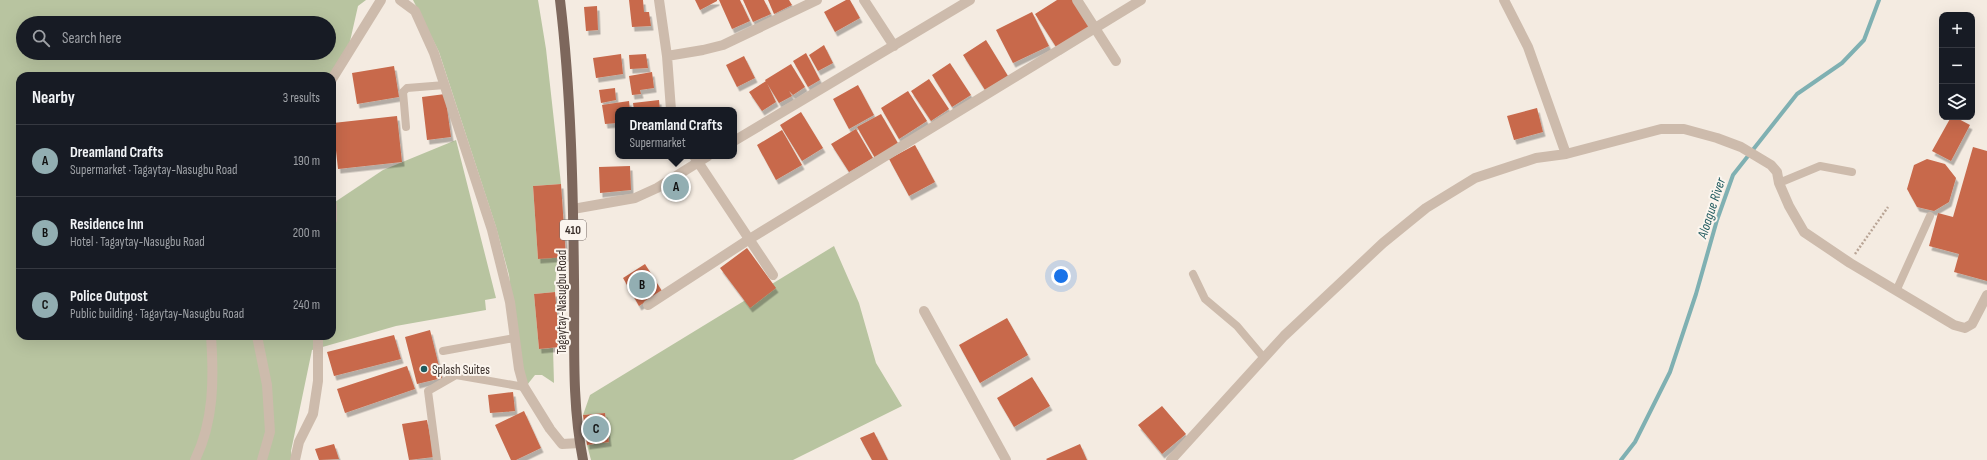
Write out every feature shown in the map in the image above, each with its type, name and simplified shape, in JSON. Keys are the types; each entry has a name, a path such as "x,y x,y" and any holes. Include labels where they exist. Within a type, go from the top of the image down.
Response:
{"main road":[{"name":"Tagaytay-Nasugbu Road","path":"560,0 566,51 571,131 575,401 583,460"}],"street":[{"path":"336,72 380,0"},
{"path":"659,0 667,56 671,107"},
{"path":"667,56 723,45 818,0"},
{"path":"864,0 894,46"},
{"path":"737,139 970,0"},
{"path":"1077,0 1116,62"},
{"path":"648,305 748,240 1141,0"},
{"path":"1504,0 1528,47 1566,154"},
{"path":"404,1 415,11 434,53 503,271 510,302 519,369 524,387 550,429 562,444 580,443"},
{"path":"1171,460 1284,336 1383,242 1426,208 1475,178 1536,158 1566,154 1661,129 1684,130 1741,147 1771,165 1776,172 1789,206 1804,232 1850,263 1954,325 1965,328 1972,324 1987,295"},
{"path":"573,209 635,198 657,188 696,159 748,240 773,275"},
{"path":"924,312 1006,460"},
{"path":"195,460 203,442 211,410 213,366 211,340"},
{"path":"258,340 267,385 270,432 262,460"},
{"path":"295,460 299,442 312,414 318,381 318,340"}],"lane":[{"path":"406,127 403,92 407,88 445,85"},
{"path":"1779,183 1820,166 1852,172"},
{"path":"1897,290 1930,216"},
{"path":"1193,274 1205,299 1237,326 1264,358"},
{"path":"443,351 514,338"},
{"path":"437,460 428,391 456,375 524,387"}],"path":[{"path":"1850,263 1888,207"}],"green space":[{"path":"0,0 366,0 358,6 346,59 335,72 16,72 16,340 336,340 336,201 383,170 456,140 496,298 485,300 486,310 396,326 312,350 291,451 292,460 0,460"},
{"path":"413,0 538,0 546,49 561,184 533,186 538,259 557,257 555,292 534,294 539,349 553,348 554,383 542,375 535,375 527,385 518,355 509,275 496,227 439,52"},
{"path":"834,246 859,303 876,363 902,406 793,460 591,460 587,445 609,442 605,413 583,415 590,395"}],"building":[{"path":"629,0 643,0 644,12 649,12 651,26 632,27"},
{"path":"695,0 717,0 717,1 700,10"},
{"path":"719,0 740,0 750,21 732,29"},
{"path":"743,0 764,0 771,14 753,22"},
{"path":"768,0 789,0 792,5 774,14"},
{"path":"846,0 850,0 860,18 835,32 824,12"},
{"path":"1057,0 1075,0 1093,27 1058,50 1035,14"},
{"path":"597,6 598,30 586,31 584,7"},
{"path":"1032,12 1049,46 1013,63 996,30"},
{"path":"986,40 1008,76 985,90 963,55"},
{"path":"824,45 833,63 818,71 809,55"},
{"path":"806,53 820,80 808,87 793,61"},
{"path":"621,54 623,74 596,78 593,58"},
{"path":"646,54 648,68 630,69 629,55"},
{"path":"744,56 755,78 737,87 726,65"},
{"path":"950,63 971,95 952,107 932,75"},
{"path":"791,64 805,87 793,95 789,91 792,96 779,103 765,80"},
{"path":"394,66 399,97 357,104 352,73"},
{"path":"652,72 654,88 640,90 641,94 632,95 629,76"},
{"path":"929,79 949,109 931,121 911,91"},
{"path":"766,81 776,102 762,111 749,92"},
{"path":"858,85 874,115 849,129 833,99"},
{"path":"615,88 616,100 601,103 599,90"},
{"path":"908,91 927,121 899,139 881,108"},
{"path":"445,94 451,137 427,140 422,97"},
{"path":"659,100 660,107 634,107 633,103"},
{"path":"629,101 630,107 615,107 615,123 605,124 602,105"},
{"path":"1537,108 1543,132 1514,140 1507,116"},
{"path":"801,112 823,148 802,161 780,125"},
{"path":"881,114 899,145 875,158 857,127"},
{"path":"397,116 402,162 338,169 336,151 336,123"},
{"path":"1949,120 1961,120 1970,125 1951,161 1932,151"},
{"path":"856,129 873,158 849,172 831,144"},
{"path":"782,130 802,165 776,180 757,145"},
{"path":"915,145 935,182 909,196 889,159"},
{"path":"1973,147 1987,151 1987,281 1954,272 1959,254 1929,246 1938,213 1953,217"},
{"path":"1927,159 1945,164 1956,178 1949,202 1934,211 1917,207 1907,189 1914,165"},
{"path":"630,166 631,190 600,193 599,167"},
{"path":"561,184 566,257 538,259 533,186"},
{"path":"747,248 776,288 750,308 720,268"},
{"path":"645,264 662,291 639,306 623,278"},
{"path":"555,292 560,347 539,349 534,294"},
{"path":"1007,318 1028,355 980,383 959,345"},
{"path":"430,330 442,378 417,384 405,337"},
{"path":"394,335 401,359 334,376 327,352"},
{"path":"407,366 415,389 345,413 337,389"},
{"path":"1032,377 1050,406 1014,427 997,398"},
{"path":"513,392 515,411 490,413 488,395"},
{"path":"1162,406 1186,434 1162,454 1138,425"},
{"path":"524,411 541,448 516,460 511,460 495,425"},
{"path":"605,413 609,442 587,445 583,415"},
{"path":"427,420 434,457 409,460 402,424"},
{"path":"874,432 888,460 872,460 860,438"},
{"path":"334,444 339,459 319,460 315,449"},
{"path":"1080,444 1087,460 1046,459"}],"waterway":[{"name":"Aloague River","path":"1621,460 1635,442 1670,372 1696,294 1717,220 1733,175 1797,94 1842,63 1864,40 1879,0"}],"place":[{"name":"Dreamland Crafts","path":"676,187"},
{"name":"Residence Inn","path":"642,285"},
{"name":"Splash Suites","path":"424,369"},
{"name":"Police Outpost","path":"596,429"}]}
